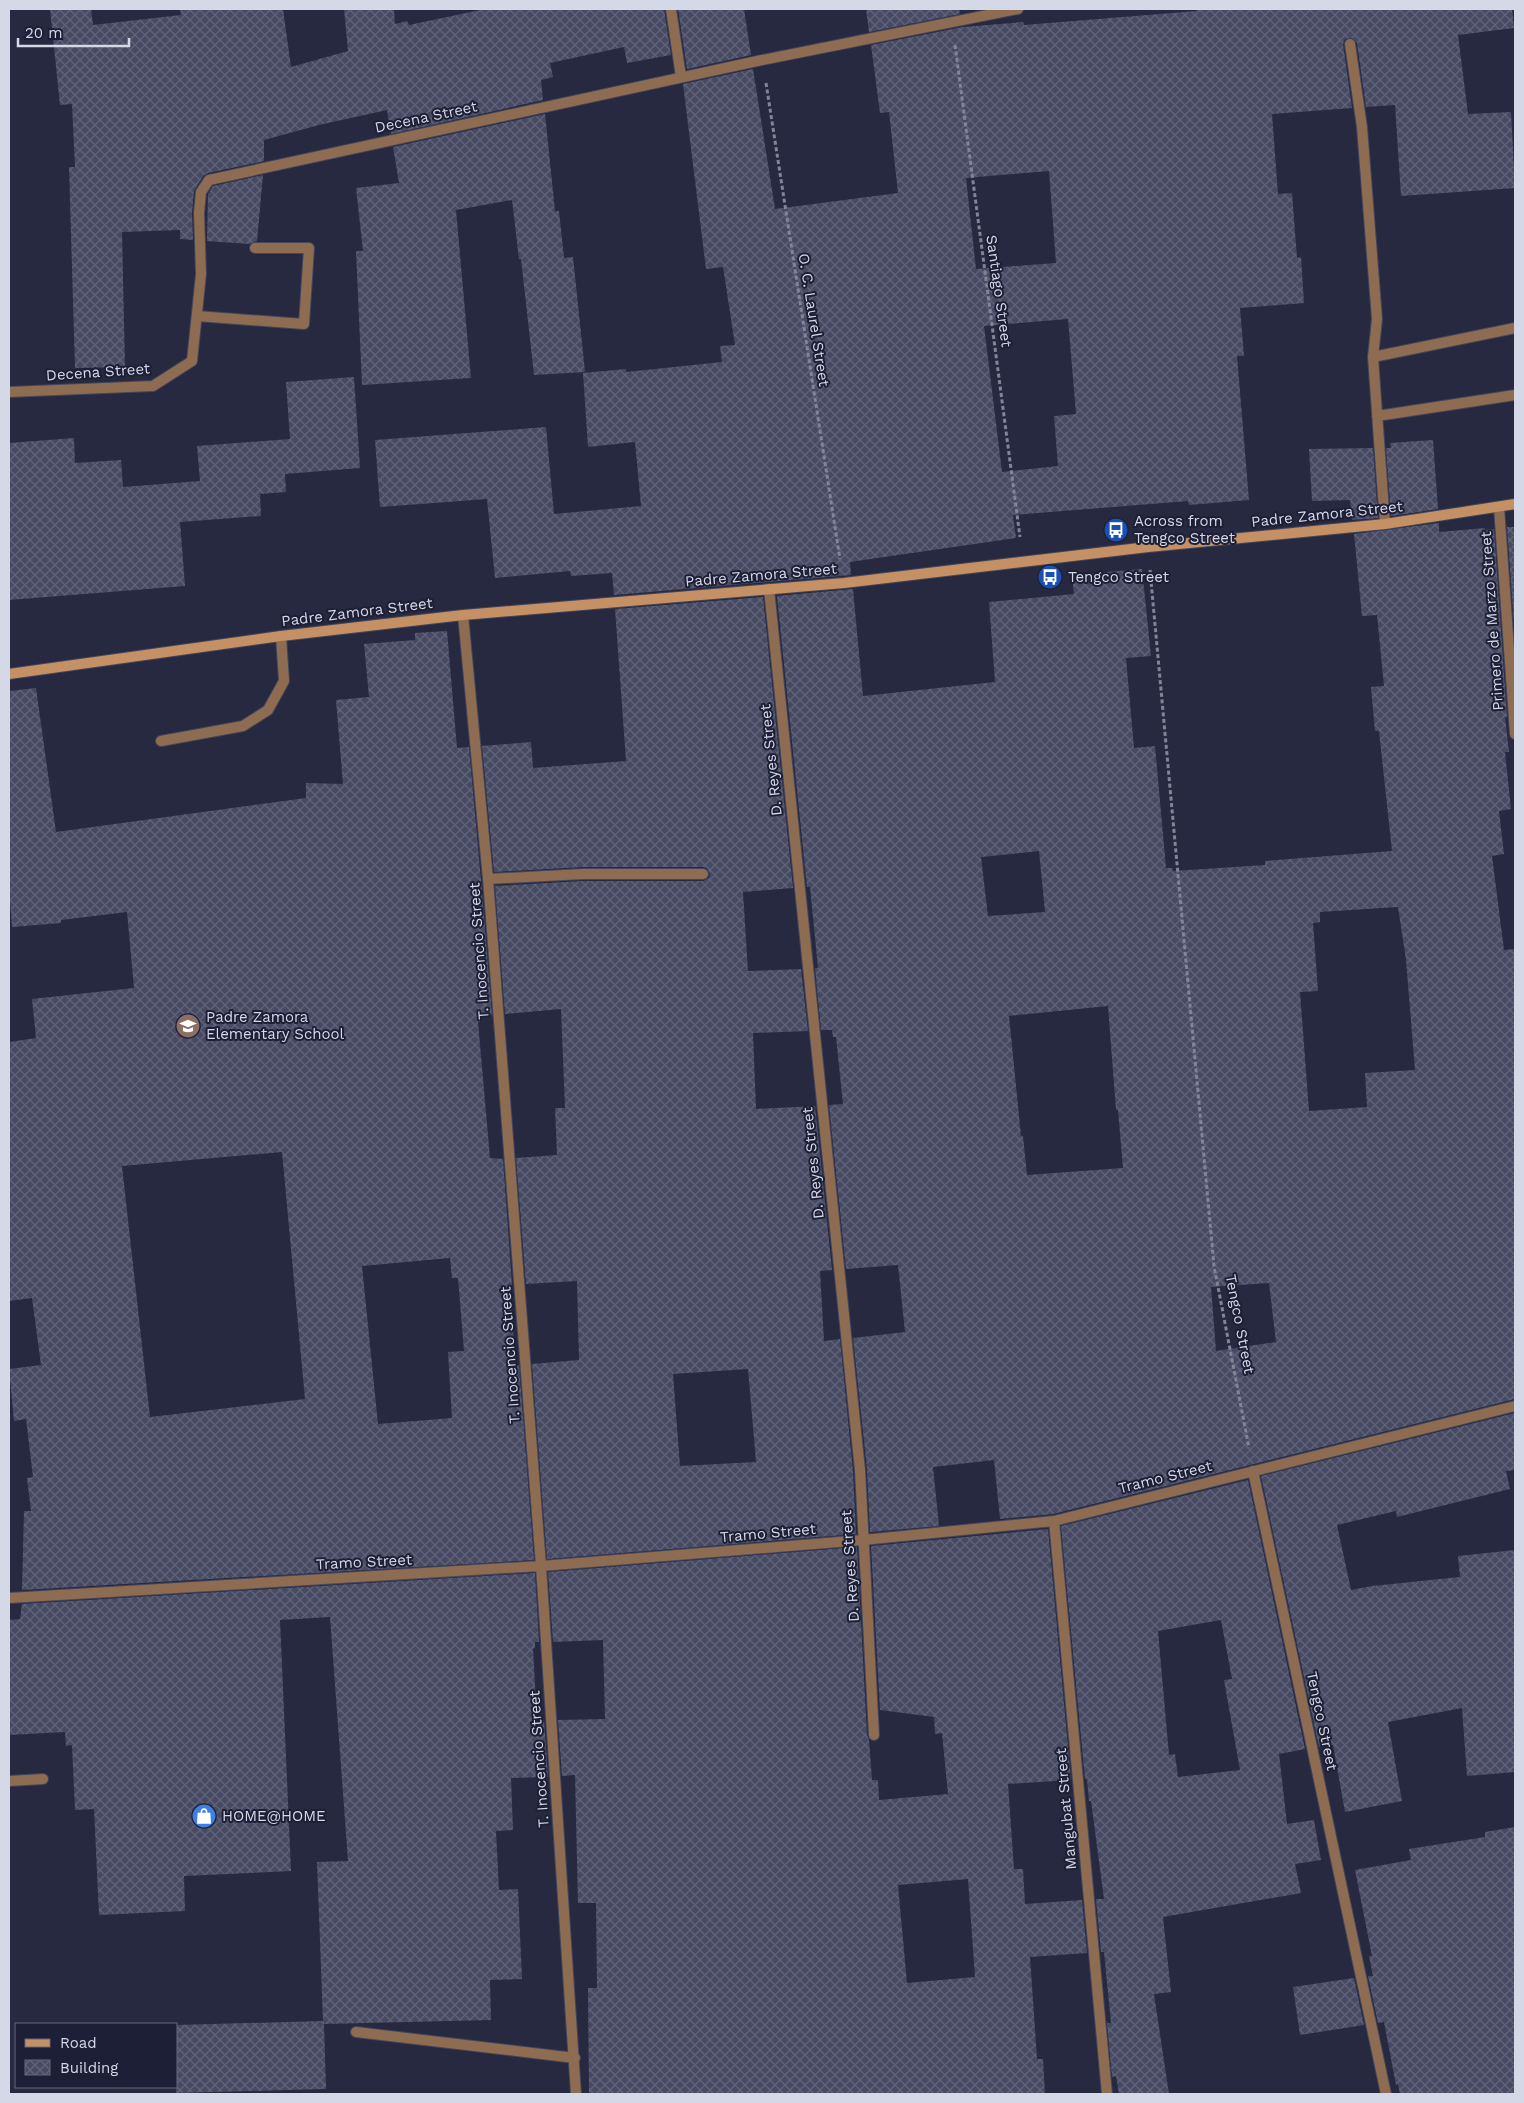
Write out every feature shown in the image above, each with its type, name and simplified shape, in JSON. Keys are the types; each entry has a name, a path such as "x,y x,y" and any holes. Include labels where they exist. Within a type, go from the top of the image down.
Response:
{"street":[{"path":"671,9 681,78"},
{"name":"Decena Street","path":"9,392 153,386 192,361 201,274 199,214 201,192 209,180 762,60 1018,9"},
{"path":"1350,44 1362,127 1377,320 1373,357 1385,524"},
{"path":"197,316 304,324 309,248 255,248"},
{"path":"1373,357 1515,328"},
{"path":"1377,416 1515,395"},
{"name":"Padre Zamora Street","path":"9,674 281,636 463,615 844,583 1148,547 1385,524 1515,504"},
{"name":"Primero de Marzo Street","path":"1499,507 1515,734"},
{"name":"D. Reyes Street","path":"770,589 860,1470 874,1735"},
{"name":"T. Inocencio Street","path":"463,615 488,879 541,1566 576,2094"},
{"path":"161,741 243,726 268,710 284,681 281,636"},
{"path":"488,879 583,874 703,874"},
{"name":"Tramo Street","path":"9,1598 541,1566 863,1540 1054,1521 1515,1406"},
{"name":"Tengco Street","path":"1253,1471 1386,2094"},
{"name":"Mangubat Street","path":"1054,1521 1107,2094"},
{"path":"9,1781 43,1779"},
{"path":"356,2032 574,2058"}],"path":[{"name":"Santiago Street","path":"952,23 1024,562"},
{"name":"O. C. Laurel Street","path":"762,60 844,583"},
{"name":"Tengco Street","path":"1148,547 1214,1266 1253,1471"}],"building":[{"path":"50,9 91,9 93,25 181,15 180,9 283,9 291,67 348,51 344,9 394,9 395,24 407,21 409,25 485,9 664,9 671,55 627,63 624,47 550,63 553,77 541,80 543,100 391,134 387,110 319,125 264,140 264,161 208,173 203,176 194,191 192,213 193,240 180,239 180,230 122,232 125,367 75,368 69,167 75,167 72,104 60,105"},
{"path":"678,9 744,9 751,55 687,69"},
{"path":"866,9 959,9 960,14 869,32"},
{"path":"1196,9 1512,9 1514,28 1458,35 1468,114 1511,112 1515,188 1401,196 1395,105 1366,107 1357,43 1352,38 1345,39 1343,44 1352,108 1272,114 1278,194 1292,193 1297,258 1301,257 1304,303 1240,308 1244,356 1237,356 1249,500 1189,505 1188,501 1013,515 1016,538 850,562 851,575 614,595 612,573 571,576 570,571 495,578 487,499 380,507 375,440 546,427 554,514 641,506 635,442 588,447 583,373 626,369 626,372 722,362 720,346 735,345 723,267 706,269 683,84 753,69 775,209 898,193 889,112 880,113 871,45 963,27 1023,22 1024,25 1197,11","holes":["1049,171 1056,263 976,269 966,178","1068,319 1076,414 1054,416 1058,466 1002,472 984,326"]},
{"path":"545,114 555,211 559,211 564,258 573,257 585,372 534,375 521,259 519,259 512,200 456,210 471,378 362,385 356,251 363,251 356,188 399,183 393,147"},
{"path":"263,175 257,241 250,244 207,241 208,194 213,186"},
{"path":"354,377 360,468 285,474 286,492 260,494 261,516 180,522 185,586 9,600 9,443 74,438 75,463 121,460 123,487 200,481 197,446 290,439 286,382"},
{"path":"1433,440 1438,509 1391,516 1386,448 1391,448 1390,443"},
{"path":"1373,448 1378,518 1352,520 1350,500 1312,501 1309,449"},
{"path":"1439,523 1439,532 1494,529 1507,717 1505,717 1509,752 1505,752 1511,809 1499,811 1504,854 1492,856 1504,950 1515,949 1515,1399 1053,1514 1000,1519 994,1460 933,1467 939,1526 870,1532 867,1469 853,1338 905,1332 898,1265 846,1269 829,1105 843,1104 836,1037 833,1037 832,1030 821,1030 815,968 818,968 810,887 807,887 777,596 853,589 863,696 995,682 989,602 1074,594 1072,575 1142,569 1151,656 1126,658 1134,748 1155,746 1166,868 1172,868 1173,871 1265,865 1265,861 1392,851 1379,731 1375,731 1371,687 1384,686 1377,615 1362,616 1354,534","holes":["1039,851 1045,912 988,916 981,857","1398,907 1406,960 1415,1070 1365,1073 1367,1107 1309,1111 1300,992 1318,991 1313,923 1320,922 1320,912","1108,1006 1116,1110 1118,1110 1123,1168 1027,1175 1023,1136 1021,1136 1009,1016","1269,1283 1276,1342 1216,1351 1211,1287"]},
{"path":"1507,527 1515,527 1515,640"},
{"path":"763,597 793,888 743,892 748,971 801,969 808,1031 753,1033 756,1109 815,1106 832,1270 820,1271 824,1341 840,1339 853,1471 856,1534 547,1559 532,1364 579,1360 577,1281 526,1284 516,1158 557,1155 555,1108 565,1108 561,1009 505,1014 495,886 583,881 703,881 709,878 710,874 707,868 703,867 583,867 494,872 482,746 531,742 533,768 626,761 615,609","holes":["748,1369 756,1462 680,1466 673,1374"]},
{"path":"447,631 457,748 469,747 492,1015 480,1016 480,1022 478,1022 490,1158 503,1159 512,1285 509,1286 516,1365 519,1365 534,1560 22,1590 24,1511 31,1511 27,1478 33,1477 26,1419 14,1421 9,1369 41,1365 32,1298 9,1301 9,1042 36,1038 32,999 134,988 127,912 61,920 61,923 12,927 9,887 9,691 36,688 56,832 306,798 306,783 343,784 336,700 369,697 364,644 415,640 415,633","holes":["282,1152 305,1399 150,1417 122,1166","450,1258 452,1278 458,1278 464,1351 448,1352 452,1418 378,1424 362,1266"]},
{"path":"1515,1413 1515,1470 1506,1471 1510,1489 1397,1517 1396,1511 1337,1525 1351,1590 1460,1577 1458,1556 1515,1550 1515,1772 1467,1776 1462,1708 1388,1722 1402,1801 1345,1812 1333,1745 1319,1747 1261,1476"},
{"path":"1248,1480 1305,1749 1279,1754 1287,1824 1314,1820 1321,1860 1295,1864 1301,1893 1163,1917 1171,1992 1154,1994 1169,2094 1119,2094 1116,2076 1112,2077 1107,2023 1111,2023 1104,1952 1101,1952 1096,1899 1104,1899 1091,1801 1089,1801 1087,1779 1085,1779 1061,1526","holes":["1221,1620 1232,1679 1224,1680 1240,1770 1178,1777 1175,1754 1169,1755 1158,1631"]},
{"path":"1048,1529 1071,1780 1008,1784 1014,1869 1023,1869 1025,1904 1082,1900 1087,1953 1030,1957 1037,2059 1043,2059 1045,2094 589,2094 588,1988 597,1988 596,1903 578,1903 575,1775 562,1776 558,1720 605,1719 603,1640 553,1642 548,1572 857,1547 867,1735 872,1780 878,1780 879,1800 948,1794 942,1733 935,1734 934,1717 880,1710 871,1546","holes":["968,1879 975,1977 907,1983 898,1885"]},
{"path":"535,1573 539,1642 535,1642 535,1648 533,1649 537,1721 544,1720 548,1777 511,1778 513,1830 496,1831 499,1890 518,1889 522,1979 490,1980 491,2020 324,2024 326,2089 176,2093 176,2088 178,2088 178,2025 323,2021 317,1862 348,1861 330,1617 280,1620 291,1871 184,1876 185,1911 99,1915 94,1809 75,1810 72,1745 66,1746 65,1732 9,1735 9,1620 20,1619 22,1604"},
{"path":"1515,1827 1515,2094 1400,2094 1398,2084 1396,2085 1384,2022 1378,2023 1368,1976 1373,1976 1369,1956 1372,1956 1355,1870 1411,1860 1409,1849 1485,1837 1485,1832"},
{"path":"1354,1978 1364,2025 1300,2035 1293,1987"}],"place":[{"name":"Across from Tengco Street","path":"1116,530"},
{"name":"Tengco Street","path":"1050,577"},
{"name":"Padre Zamora Elementary School","path":"188,1026"},
{"name":"HOME@HOME","path":"204,1816"}]}
